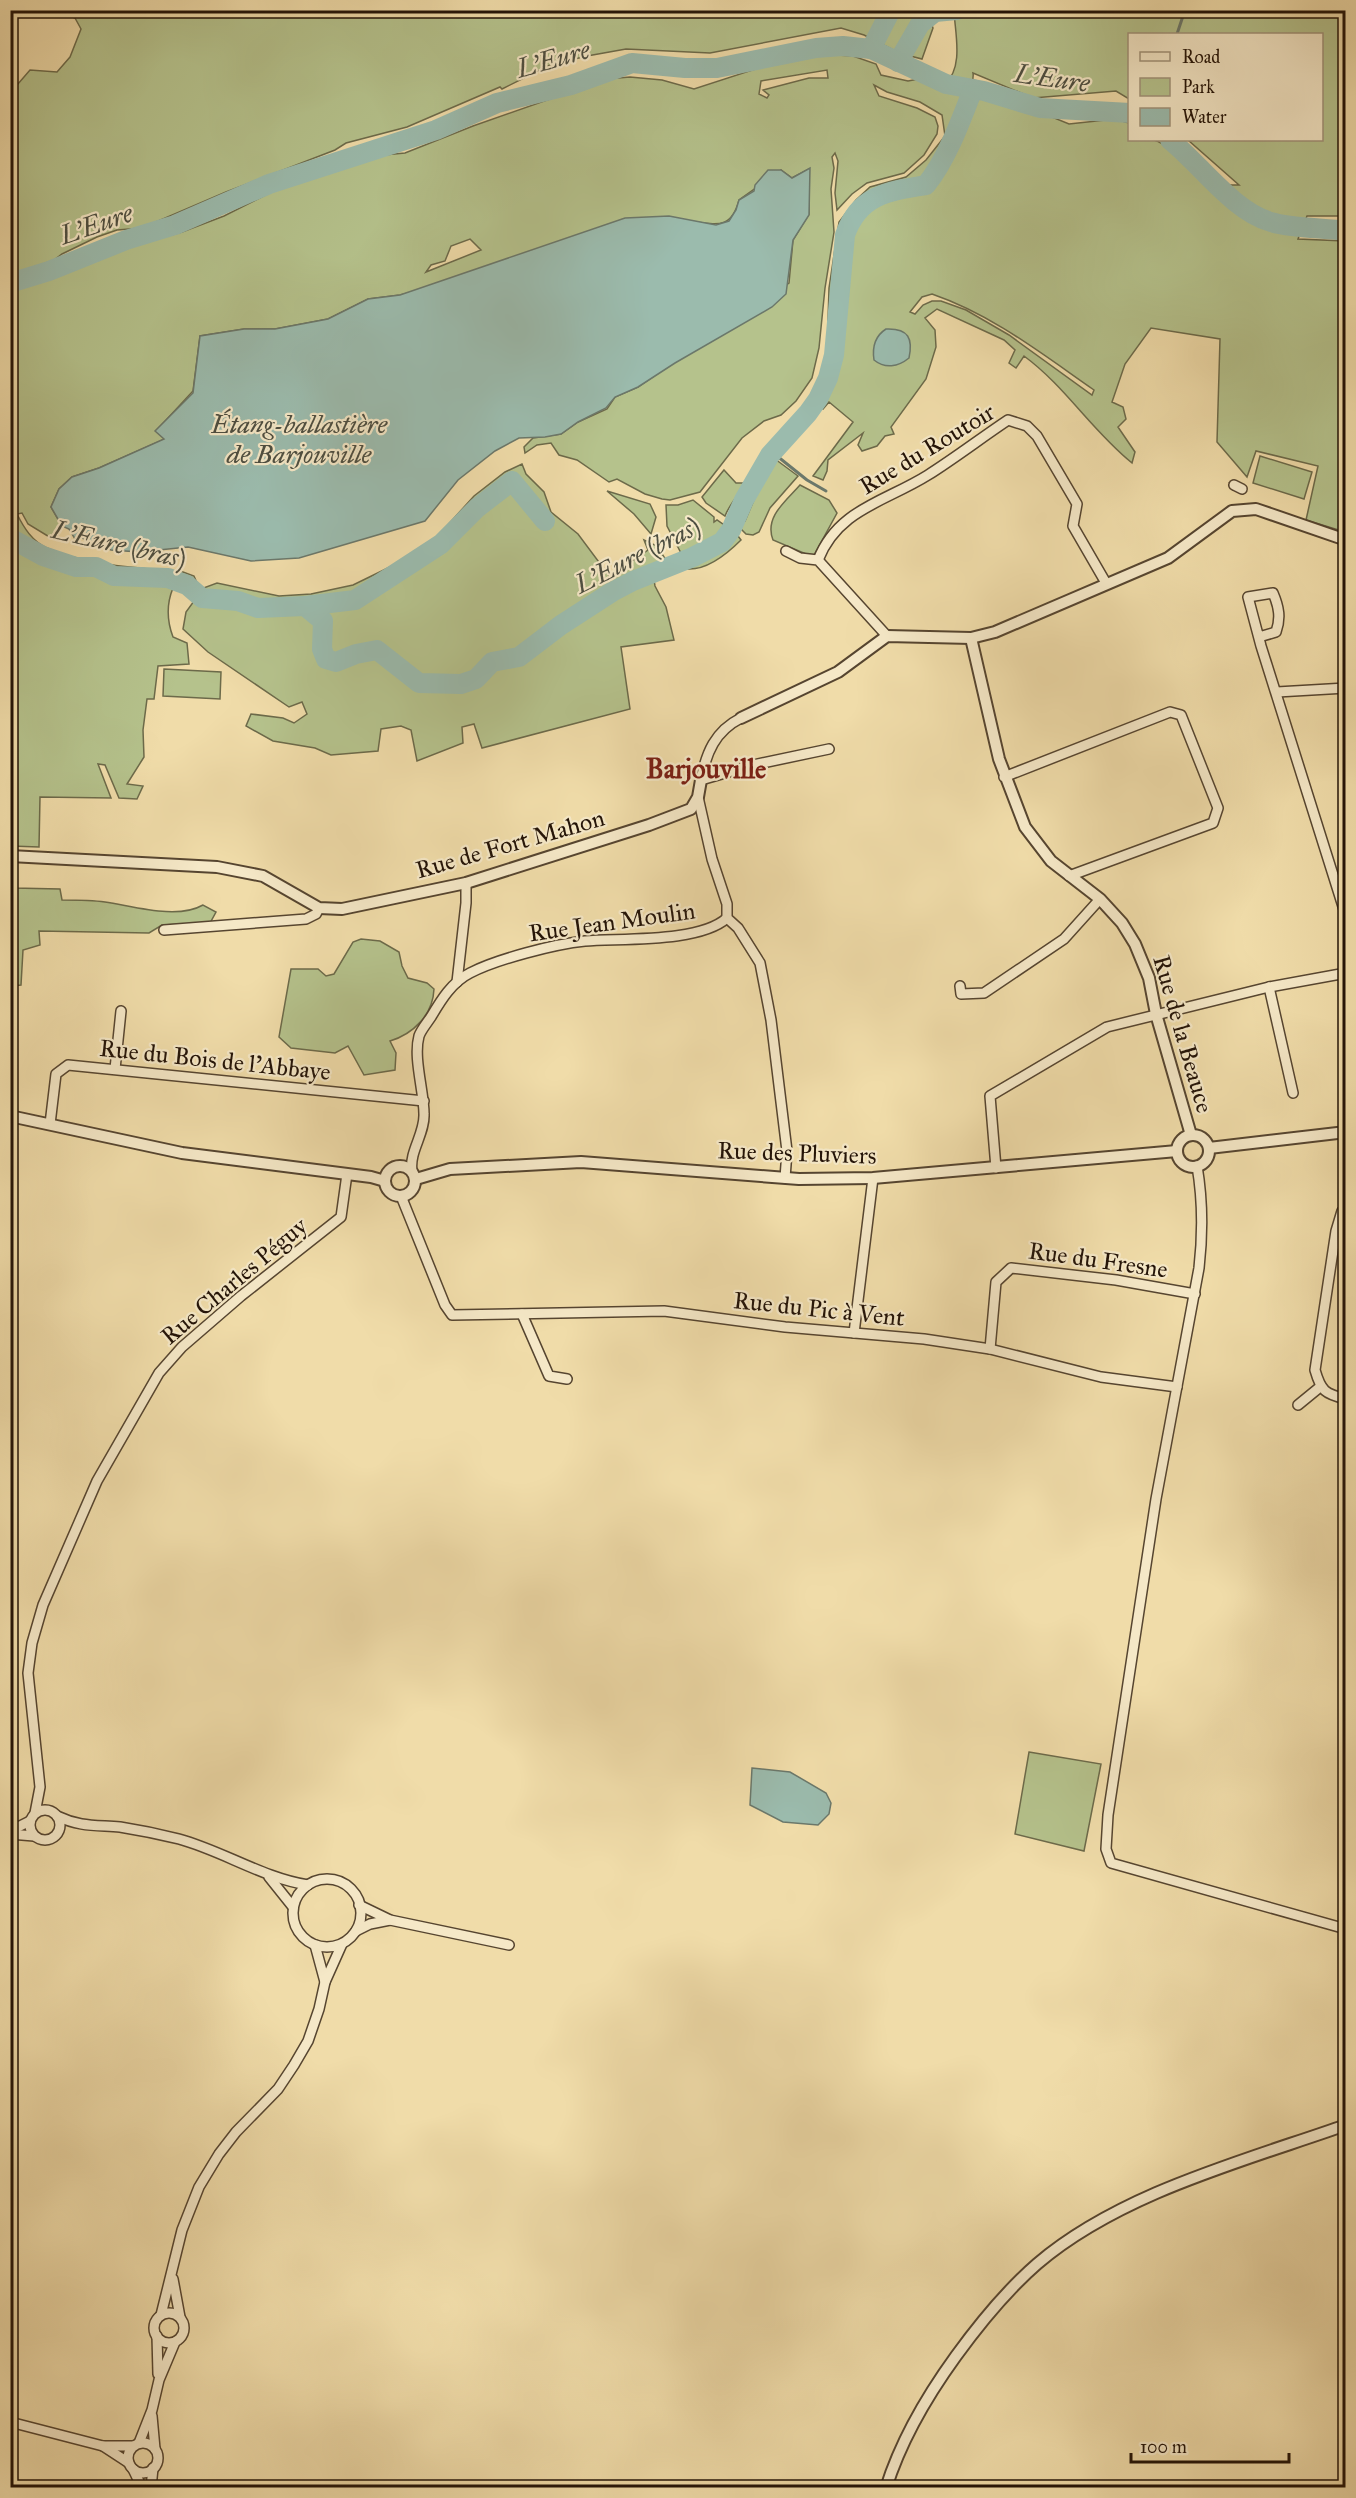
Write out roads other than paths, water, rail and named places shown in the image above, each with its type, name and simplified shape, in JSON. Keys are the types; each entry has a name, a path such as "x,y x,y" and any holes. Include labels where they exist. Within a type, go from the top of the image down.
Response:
{"street":[{"name":"Rue du Routoir","path":"818,560 823,547 839,525 853,515 926,476 1008,420 1027,426 1037,436 1077,504 1073,526 1106,583"},
{"path":"784,1178 787,1151 771,1020 760,963 738,928 727,918 727,904 712,859 698,797 706,756 720,733 741,718 838,672 887,636 971,638 994,632 1168,558 1232,511 1256,509 1346,540"},
{"path":"786,551 800,558 818,560 887,636"},
{"path":"1259,637 1276,632 1280,622 1274,593 1248,597 1259,637 1346,916"},
{"name":"Rue de la Beauce","path":"971,638 1004,777 1025,827 1051,861 1100,899 1122,923 1135,944 1149,978 1156,1014 1191,1135"},
{"path":"1277,692 1346,688"},
{"path":"1004,777 1170,712 1181,715 1218,808 1213,823 1069,876"},
{"path":"701,780 829,749"},
{"name":"Rue de Fort Mahon","path":"319,908 342,909 466,883 649,825 691,809 698,797"},
{"path":"10,856 217,867 263,876 319,908 316,914 306,919 164,930"},
{"path":"458,982 466,883"},
{"path":"960,986 961,994 984,993 1064,939 1100,899"},
{"name":"Rue Jean Moulin","path":"414,1175 411,1160 422,1133 424,1121 418,1050 420,1035 445,994 458,982 470,973 555,946 583,941 683,935 720,924 727,918"},
{"path":"996,1168 990,1096 1107,1027 1269,987 1346,973"},
{"path":"1269,987 1293,1093"},
{"path":"115,1069 121,1011"},
{"name":"Rue du Bois de l'Abbaye","path":"50,1124 56,1074 68,1065 424,1101"},
{"path":"10,1116 182,1153 371,1177 385,1181"},
{"path":"1209,1148 1346,1132"},
{"path":"1191,1135 1204,1139 1209,1148 1207,1158 1197,1166 1185,1164 1178,1156 1181,1141 1191,1135"},
{"name":"Rue des Pluviers","path":"414,1175 450,1169 581,1162 784,1178 873,1178 1178,1151"},
{"path":"404,1165 414,1175 414,1188 401,1196 388,1191 385,1181 387,1172 394,1166 404,1165"},
{"path":"1197,1166 1202,1195 1203,1233 1195,1294 1156,1499 1108,1815 1106,1849 1111,1863 1346,1929"},
{"name":"Rue Charles Péguy","path":"32,1817 40,1787 28,1673 32,1643 43,1605 97,1481 159,1373 182,1347 241,1296 341,1217 347,1174"},
{"path":"854,1333 873,1178"},
{"name":"Rue du Pic à Vent","path":"401,1196 445,1305 452,1315 664,1311 785,1327 924,1339 990,1349 1101,1377 1177,1387"},
{"path":"1346,1209 1342,1211 1336,1232 1315,1370 1320,1388 1331,1396 1346,1399"},
{"name":"Rue du Fresne","path":"990,1349 996,1282 1011,1268 1116,1280 1195,1294"},
{"path":"522,1314 549,1376 567,1379"},
{"path":"1298,1405 1320,1388"},
{"name":"Rue Charles Péguy","path":"40,1787 54,1813"},
{"path":"10,1833 45,1809 76,1825 122,1828 178,1839 215,1850 288,1882 308,1885 325,1880 341,1883 352,1892 359,1905 361,1914 356,1931"},
{"path":"54,1813 60,1827 56,1835"},
{"path":"32,1817 30,1829 34,1836"},
{"path":"10,1833 46,1840 76,1825"},
{"path":"268,1875 293,1907"},
{"path":"308,1885 298,1895 293,1907 295,1926 306,1941 315,1945 324,1947 342,1944"},
{"path":"359,1905 390,1920 509,1945"},
{"path":"159,2380 155,2323 161,2315 185,2220 199,2187 219,2154 236,2132 278,2089 294,2065 312,2030 325,1982 342,1944 356,1931 370,1924 390,1920"},
{"path":"315,1945 325,1982"},
{"path":"885,2487 903,2443 933,2388 977,2327 1006,2294 1038,2264 1119,2211 1203,2175 1346,2125"},
{"path":"142,2487 131,2466 129,2452 136,2444 152,2410 159,2380 175,2342 184,2331 172,2271"},
{"path":"161,2315 171,2313 180,2317"},
{"path":"157,2336 166,2342 175,2342"},
{"path":"151,2487 153,2468 158,2457 155,2449 152,2410"},
{"path":"10,2422 103,2446 150,2444 155,2449"},
{"path":"103,2446 141,2473 153,2468"}],"water":[{"name":"Étang-ballastière de Barjouville","path":"810,168 809,215 793,240 786,294 772,307 638,387 615,397 606,408 578,422 561,434 519,438 495,451 458,480 425,521 299,558 251,561 188,547 139,552 111,550 82,538 75,539 69,529 62,526 51,507 59,489 72,477 99,468 164,439 155,431 193,393 200,336 244,329 275,329 328,319 368,299 400,295 625,218 669,216 716,225 729,221 739,200 754,191 755,185 768,170 781,170 792,178"},
{"path":"886,329 900,330 910,340 909,358 896,365 887,366 874,360 875,342"},
{"path":"752,1768 790,1772 826,1793 831,1803 829,1814 818,1825 783,1822 750,1805"}],"waterway":[{"path":"871,49 891,10"},
{"path":"898,62 920,24 935,12 957,10"},
{"path":"1177,33 1185,10"},
{"name":"L'Eure","path":"10,283 49,271 126,240 175,225 269,184 436,130 497,103 571,85 632,63 685,68 717,68 816,48 843,46 871,49 946,84 984,91 1040,108 1128,113"},
{"name":"L'Eure (bras)","path":"10,538 43,556 76,567 96,567 114,576 168,578 187,585 202,598 238,601 258,608 305,606 323,621 322,649 326,659 336,662 356,654 377,650 419,683 461,684 476,679 492,662 519,657 561,625 612,592 722,542 731,530 744,500 770,455 808,413 828,378 834,355 845,235 851,222 858,211 876,197 926,185 947,151 973,89"},
{"name":"L'Eure","path":"1171,141 1231,198 1257,216 1287,226 1346,231"},
{"path":"772,452 807,480 826,491"},
{"path":"305,606 355,600 441,544 477,508 512,481 545,521"}],"district":[{"name":"Barjouville","path":"706,768"}]}
